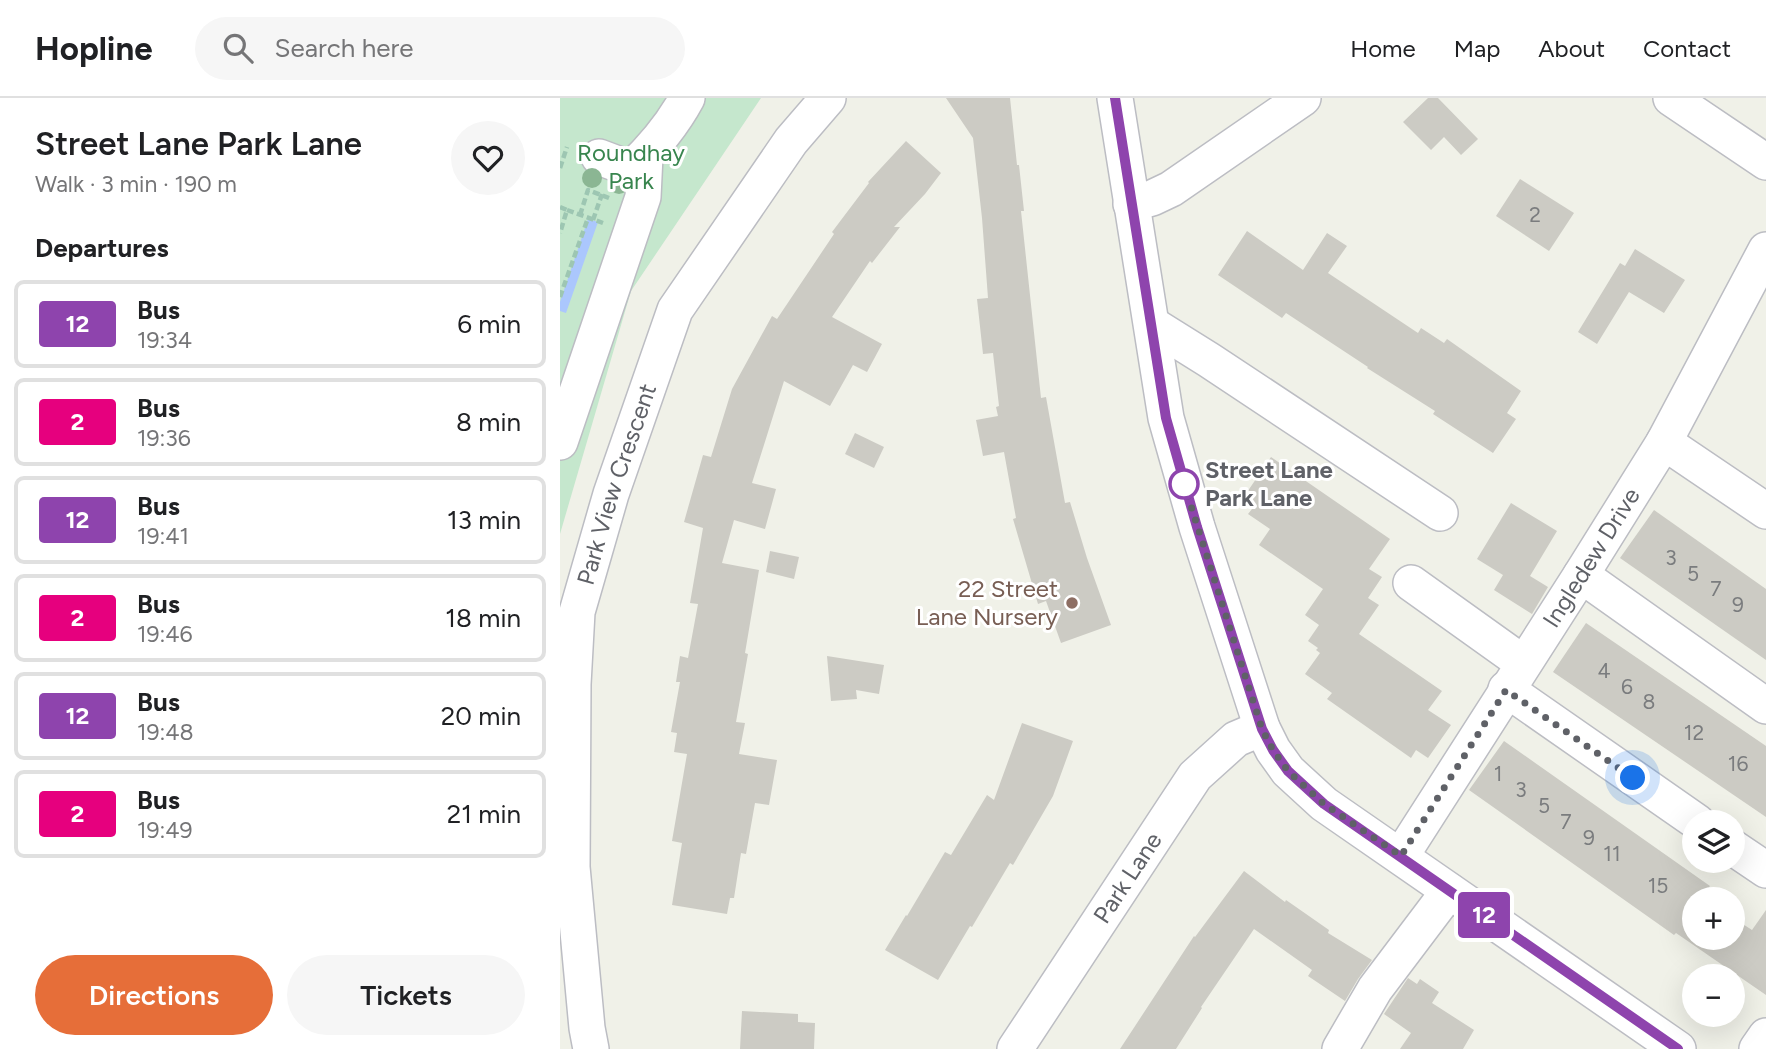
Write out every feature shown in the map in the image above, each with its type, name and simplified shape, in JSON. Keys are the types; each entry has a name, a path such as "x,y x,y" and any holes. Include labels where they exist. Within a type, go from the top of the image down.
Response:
{"street":[{"path":"600,157 631,169 669,126 687,98"},
{"name":"Park View Crescent","path":"591,1049 572,867 573,684 577,612 611,494 675,310 791,141 828,98"},
{"path":"1115,98 1166,418 1197,527 1262,729 1273,750 1288,771 1324,804 1450,891 1640,1039 1678,1049"},
{"path":"1131,204 1171,189 1303,98"},
{"path":"1671,98 1766,162"},
{"path":"560,442 643,197 645,156"},
{"name":"Ingledew Drive","path":"1401,856 1664,442 1766,250"},
{"path":"1153,325 1440,513"},
{"path":"1664,442 1766,511"},
{"path":"1581,575 1766,706"},
{"path":"1411,583 1515,676 1682,810"},
{"name":"Park Lane","path":"1016,1048 1195,776 1236,739 1262,729"},
{"path":"1745,856 1766,870"},
{"path":"1340,1049 1375,989 1450,891"},
{"path":"1757,1049 1766,1036"}],"path":[{"path":"580,215 588,190 615,201"},
{"path":"560,207 567,210 560,233"},
{"path":"560,297 588,218"}],"green space":[{"name":"Roundhay Park","path":"560,98 761,98 631,291 560,534"}],"water":[{"path":"588,219 598,222 566,313 560,311 560,302"}],"building":[{"path":"946,98 1010,98 1024,211 1021,211 1041,398 1046,397 1065,503 1070,502 1111,625 1061,643 1046,601 1038,604 1013,519 1016,518 1004,452 983,456 976,420 998,416 996,407 999,406 993,353 983,354 977,299 988,298 982,218 973,138"},
{"path":"1428,98 1438,98 1478,139 1461,155 1444,137 1431,150 1403,122"},
{"path":"906,141 941,173 894,227 900,227 872,263 870,261 832,317 882,344 867,372 853,365 830,406 784,381 752,483 776,489 765,529 734,520 722,563 759,570 736,722 745,723 739,754 777,760 769,805 755,803 746,854 741,853 734,898 730,898 727,914 672,905 682,843 672,841 687,754 674,752 677,733 671,732 680,682 676,682 680,656 688,658 698,604 690,603 703,528 684,522 703,455 711,457 732,389 772,316 777,319 834,234 832,232 868,182"},
{"path":"1520,179 1574,213 1549,251 1496,216"},
{"path":"1247,231 1303,270 1327,233 1347,246 1328,273 1418,333 1421,328 1444,343 1447,339 1521,391 1507,413 1516,419 1493,453 1433,414 1435,411 1286,313 1282,318 1218,275"},
{"path":"1635,249 1685,280 1664,313 1629,292 1597,344 1578,332 1620,263 1625,266"},
{"path":"855,433 884,447 874,468 845,454"},
{"path":"1271,457 1390,539 1369,569 1382,577 1368,598 1379,605 1359,634 1442,691 1428,710 1451,725 1428,758 1416,750 1411,758 1327,699 1332,693 1305,674 1320,653 1316,650 1318,648 1308,641 1319,625 1305,615 1323,589 1259,545 1270,529 1248,514 1252,509 1241,501"},
{"path":"1511,503 1557,531 1530,576 1548,587 1532,614 1494,590 1503,575 1477,559"},
{"path":"1654,510 1766,589 1766,660 1620,558"},
{"path":"770,551 799,557 794,579 766,572"},
{"path":"1586,623 1766,746 1766,817 1553,672"},
{"path":"827,656 884,665 879,694 856,690 857,699 831,701"},
{"path":"1022,723 1073,741 1053,796 1013,865 1010,863 938,980 885,950 945,852 951,855 987,795 994,800"},
{"path":"1504,741 1682,866 1682,873 1692,873 1710,886 1682,887 1682,937 1676,933 1674,935 1469,790"},
{"path":"1244,871 1329,930 1328,933 1372,960 1345,1001 1308,976 1312,970 1254,929 1176,1049 1120,1049 1194,936"},
{"path":"1766,910 1766,995 1745,981 1745,964 1721,964 1701,950 1745,950 1745,925 1752,930"},
{"path":"1408,978 1417,984 1420,979 1439,992 1432,1003 1474,1030 1463,1049 1400,1049 1411,1033 1384,1014"},
{"path":"742,1011 798,1014 798,1022 815,1023 814,1049 740,1049"}],"bus line":[{"name":"12","path":"1115,98 1166,418 1197,527 1262,729 1273,750 1288,771 1324,804 1678,1049"}],"place":[{"name":"Street Lane Park Lane","path":"1184,484"},
{"name":"22 Street Lane Nursery","path":"1072,603"}],"route":[{"path":"1184,484 1262,729 1273,750 1288,771 1324,804 1401,856 1506,690 1633,778"}]}
